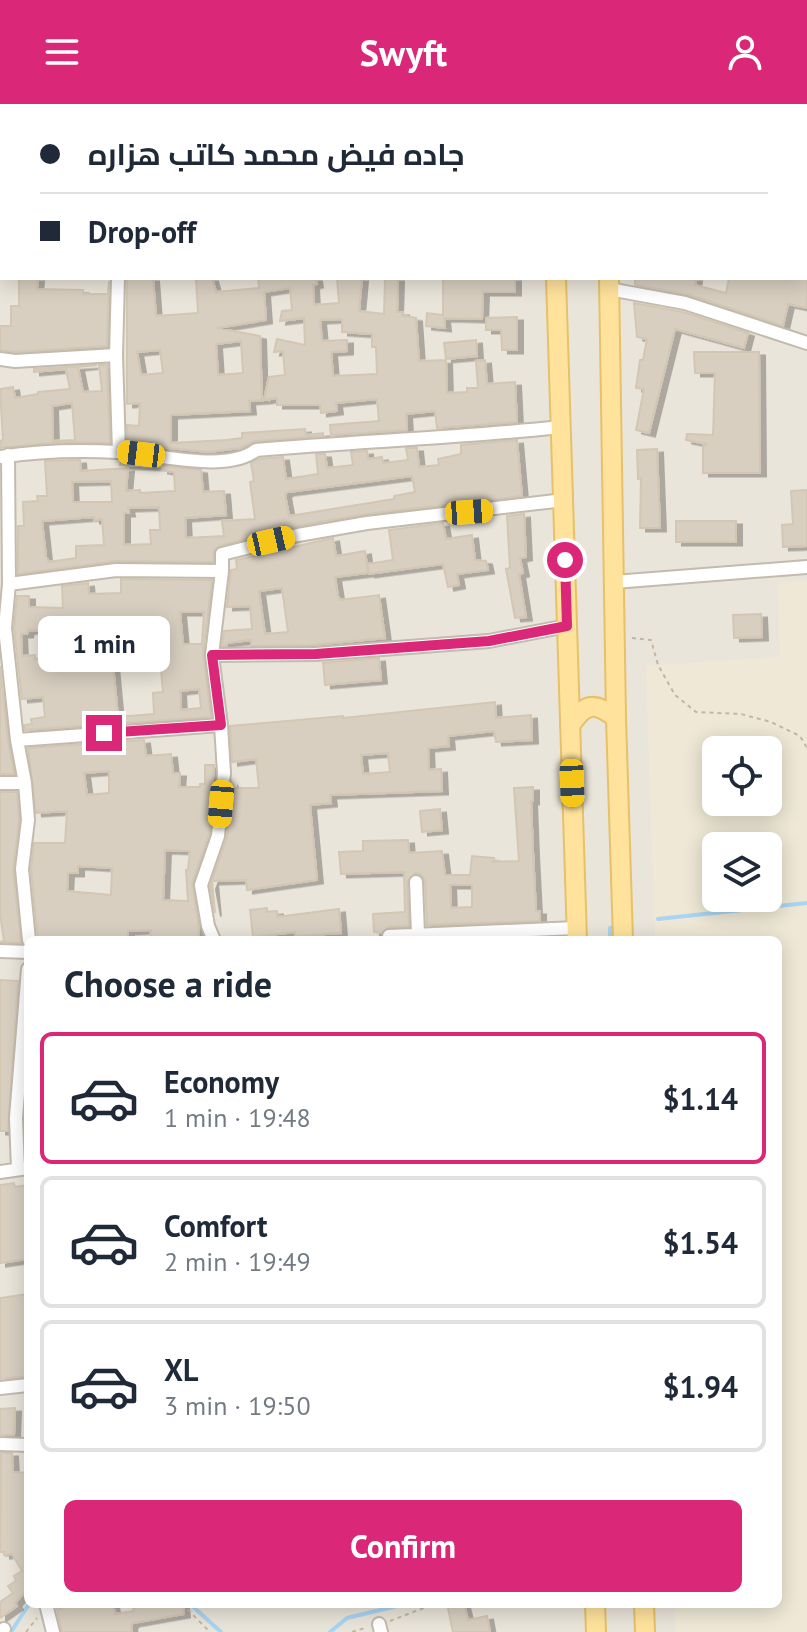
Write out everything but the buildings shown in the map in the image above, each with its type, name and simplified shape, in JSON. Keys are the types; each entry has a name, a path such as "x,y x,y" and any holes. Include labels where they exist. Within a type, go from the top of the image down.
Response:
{"main road":[{"path":"556,280 576,934"},
{"path":"609,284 614,636 623,936"},
{"path":"570,726 587,707 600,707 616,718"},
{"path":"595,1608 596,1632"},
{"path":"644,1608 645,1632"}],"street":[{"path":"118,280 116,355 119,452"},
{"path":"609,284 685,303 807,343"},
{"path":"0,359 15,361 116,355"},
{"path":"29,936 22,869 28,820 25,783 2,628 9,584 5,548 4,456 65,451 228,460 246,458 256,450 391,439 478,436 560,427"},
{"path":"212,936 201,885 218,836 224,773 212,655 222,554 298,535 420,515 493,510 564,500"},
{"path":"614,582 807,567"},
{"path":"9,584 116,570 222,571"},
{"path":"212,655 316,654 489,641 567,626"},
{"path":"17,740 221,725"},
{"path":"0,783 25,783"},
{"path":"416,882 418,934"},
{"path":"389,936 576,934"},
{"path":"0,951 24,952"},
{"path":"0,1172 23,1168 16,1118 24,1019"},
{"path":"0,1388 24,1385"},
{"path":"0,1444 24,1445"},
{"path":"47,1608 53,1632"}],"path":[{"path":"614,636 651,640 658,665 675,695 696,712 741,714 771,722 800,736 807,748"},
{"path":"186,1608 210,1632"},
{"path":"352,1632 380,1628 425,1608"}],"shaded area":[{"path":"0,280 807,280 807,1632 0,1632"},
{"path":"807,581 807,1632 675,1632 675,1608 782,1608 782,936 655,936 646,666 780,657 778,583"}],"waterway":[{"path":"658,919 807,903"},
{"path":"610,936 610,928 616,928"},
{"path":"11,1632 26,1608"},
{"path":"194,1608 221,1632"},
{"path":"330,1632 347,1618 388,1608"}],"route":[{"path":"104,733 221,725 212,655 316,654 489,641 567,626 565,560"}]}
